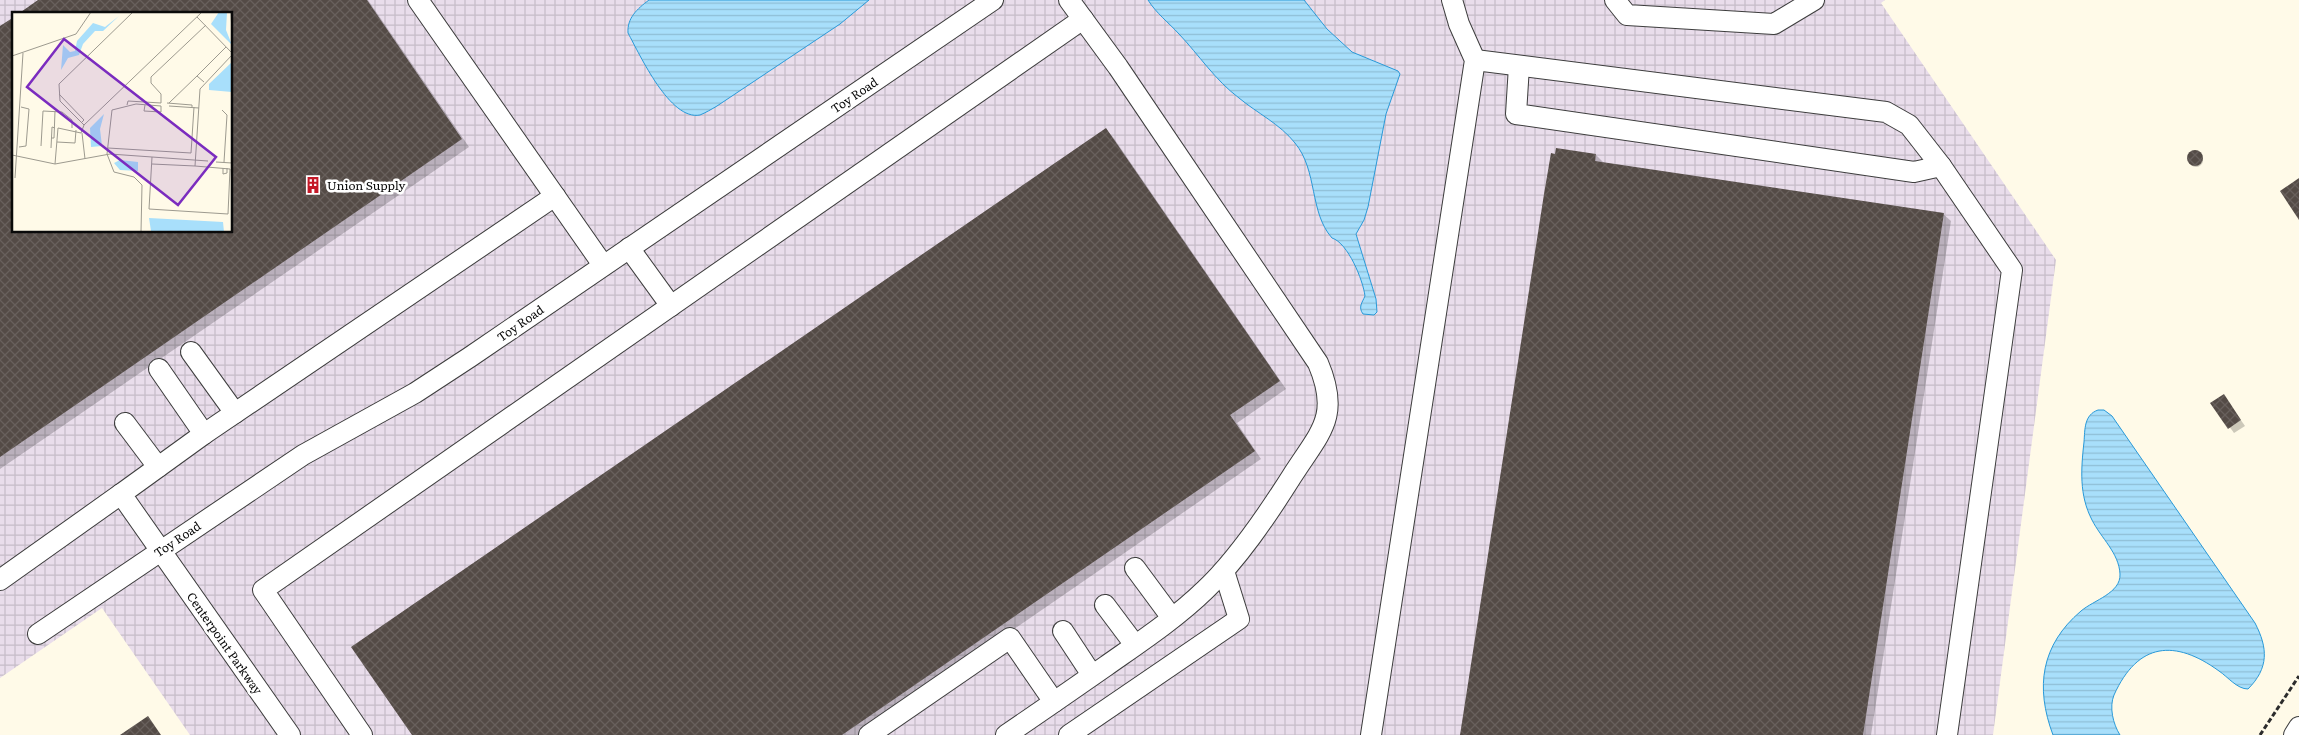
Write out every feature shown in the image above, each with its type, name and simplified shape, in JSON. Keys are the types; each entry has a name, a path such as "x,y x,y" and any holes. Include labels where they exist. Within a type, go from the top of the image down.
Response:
{"street":[{"path":"418,0 603,265"},
{"name":"Toy Road","path":"38,634 303,455 415,394 993,0"},
{"path":"1006,735 1172,618 1224,571 1278,500 1323,428 1328,413 1326,386 1318,363 1310,350 1118,67 1069,0"},
{"path":"1371,735 1475,60 1459,24 1452,0"},
{"path":"1615,0 1627,15 1774,24 1814,0"},
{"path":"362,735 263,590 1084,20"},
{"path":"1475,60 1886,112 1909,125 1941,166 2012,270 1947,735"},
{"path":"1519,66 1516,114 1914,172 1941,166"},
{"path":"0,580 204,434 555,196"},
{"path":"629,248 671,306"},
{"path":"191,352 235,414"},
{"path":"159,369 204,434"},
{"path":"126,424 158,467"},
{"name":"Centerpoint Parkway","path":"121,494 290,735"},
{"path":"1136,568 1172,618"},
{"path":"1069,735 1239,619 1224,571"},
{"path":"1105,605 1136,645"},
{"path":"1063,631 1092,675"},
{"path":"869,735 1010,638 1054,702"},
{"path":"2294,735 2299,727"}],"path":[{"path":"2260,735 2299,676"}],"shaded area":[{"path":"0,0 1885,0 1881,3 2056,260 1993,735 190,735 102,608 0,678"}],"water":[{"path":"649,0 869,0 840,24 717,106 700,115 689,114 678,108 667,97 648,70 628,33 631,18"},
{"path":"1148,0 1304,0 1327,29 1352,52 1398,71 1400,74 1386,114 1368,207 1364,220 1356,234 1376,299 1377,312 1374,315 1363,314 1362,312 1361,305 1365,296 1358,272 1344,247 1332,238 1325,228 1316,204 1307,166 1295,143 1282,130 1230,91"},
{"path":"2098,410 2104,410 2112,416 2255,623 2262,641 2264,658 2260,673 2248,689 2236,685 2219,671 2187,654 2159,651 2146,656 2134,664 2114,695 2112,715 2120,735 2053,735 2047,717 2043,684 2045,668 2050,653 2057,638 2068,624 2086,607 2112,591 2119,581 2120,574 2116,559 2092,520 2083,491 2082,462 2085,427 2090,415"}],"building":[{"name":"Union Supply","path":"38,0 367,0 462,139 0,457 0,26 12,18 12,232 232,232 232,12 21,12"},
{"path":"1106,128 1280,381 1230,415 1255,451 842,735 412,735 351,647"},
{"path":"1556,148 1596,154 1595,161 1944,213 1863,735 1460,735 1544,194 1551,153 1555,154"},
{"path":"2195,150 2203,158 2195,166 2187,158"},
{"path":"2299,178 2299,220 2280,191"},
{"path":"2224,394 2241,420 2228,429 2210,403"},
{"path":"148,716 161,735 120,735"}],"place":[{"name":"Union Supply","path":"313,185"}]}
